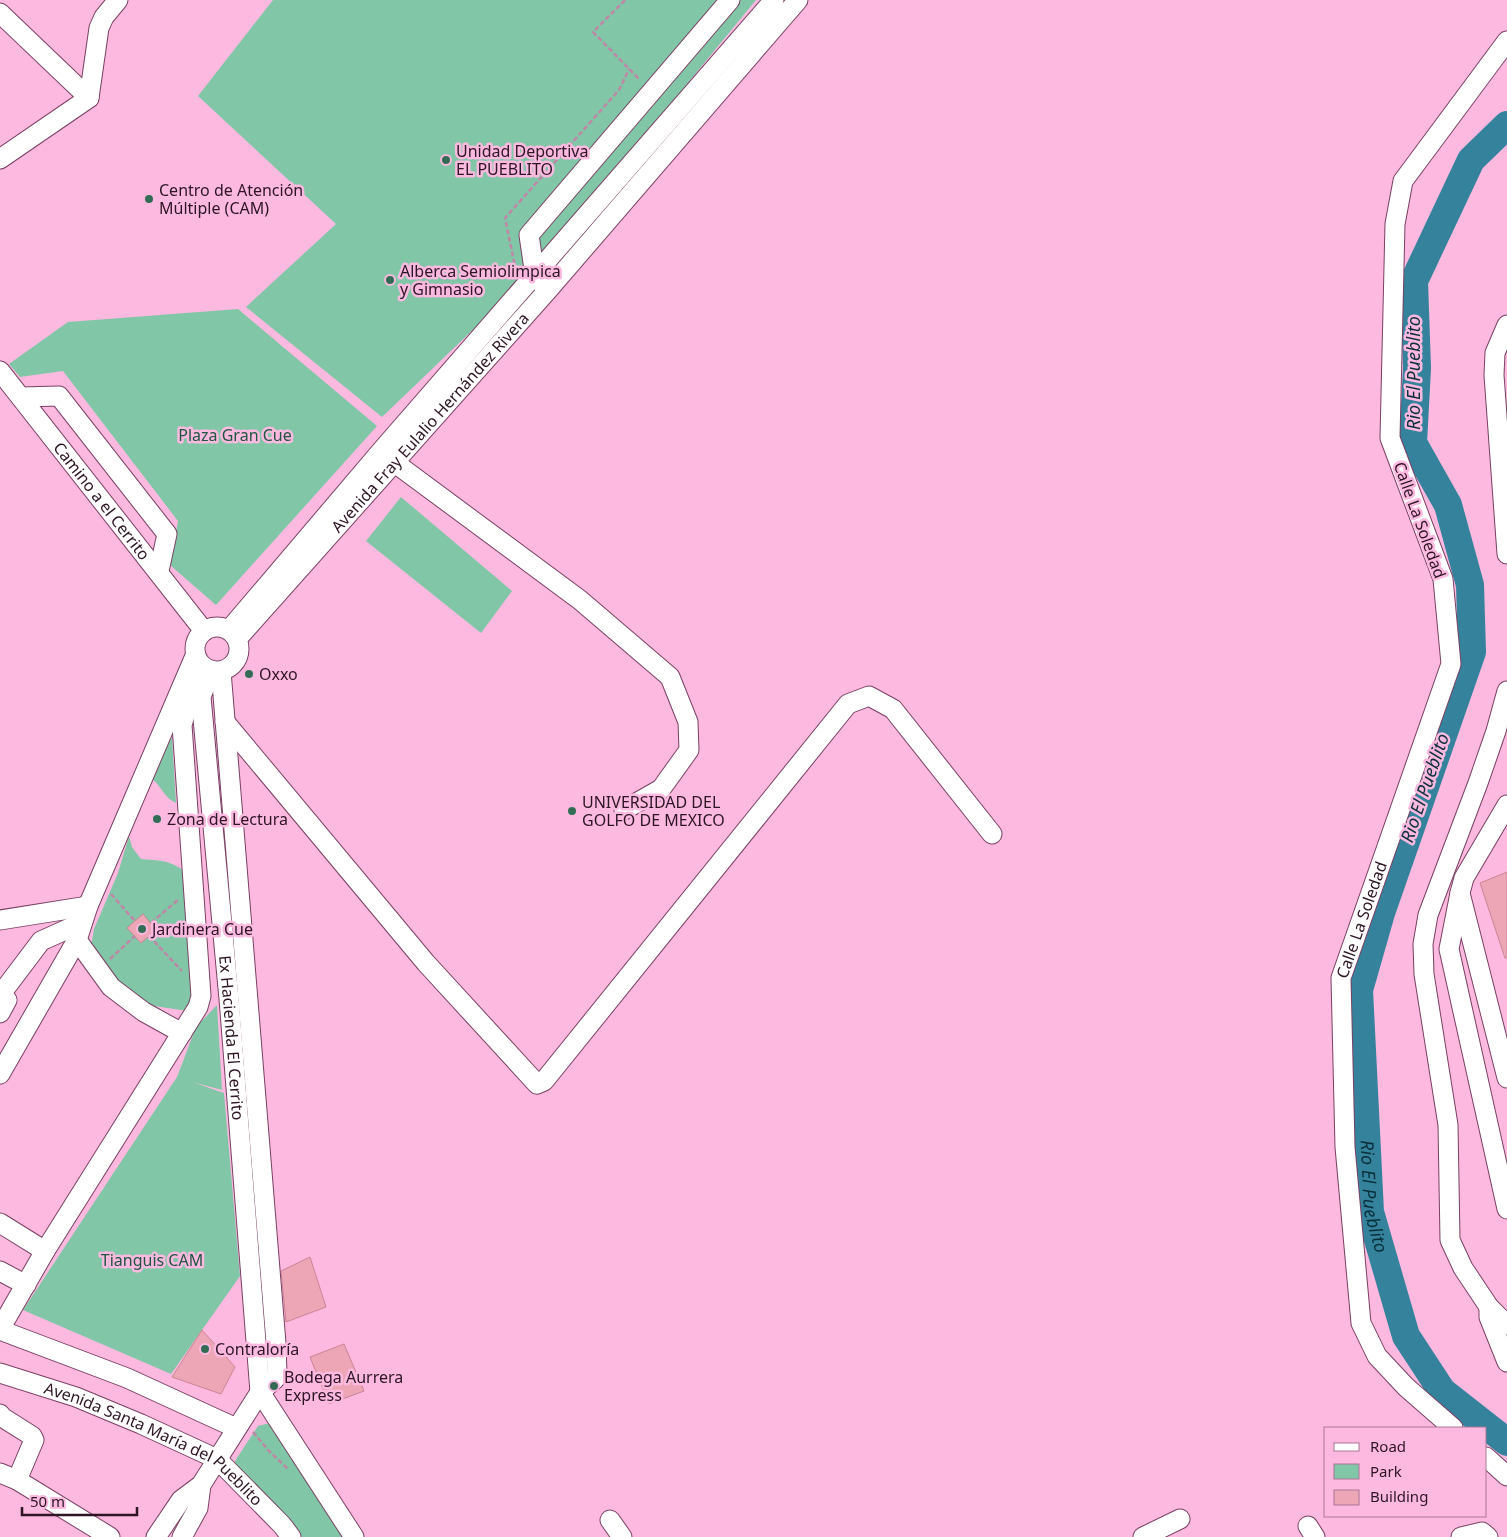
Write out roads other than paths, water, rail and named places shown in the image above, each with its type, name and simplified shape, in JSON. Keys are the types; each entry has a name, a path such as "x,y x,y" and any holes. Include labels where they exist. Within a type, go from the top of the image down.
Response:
{"street":[{"path":"0,159 89,98 99,28 104,17 118,0"},
{"path":"548,290 535,276 529,235 730,0"},
{"name":"Avenida Fray Eulalio Hernández Rivera","path":"233,635 382,450 774,0"},
{"name":"Avenida Fray Eulalio Hernández Rivera","path":"233,635 395,463 548,290 798,0"},
{"path":"0,13 89,98"},
{"name":"Calle La Soledad","path":"1452,1427 1406,1387 1377,1356 1361,1323 1346,1148 1341,978 1451,664 1443,579 1390,438 1395,224 1403,181 1507,41"},
{"path":"1507,325 1495,353 1494,376 1507,554"},
{"name":"Camino a el Cerrito","path":"0,371 204,631"},
{"path":"20,397 60,396 167,534 158,571"},
{"path":"395,463 580,600 670,677 688,722 689,750 661,789 624,810"},
{"path":"156,1537 180,1500 201,1485 260,1392 275,1379 276,1343 225,722 206,669 194,646 204,631 212,627 233,635 239,648 237,658 231,666 206,669"},
{"path":"0,1074 82,923 206,669"},
{"path":"206,669 182,725 201,996 198,1007 46,1251 0,1329 239,1424"},
{"name":"Ex Hacienda El Cerrito","path":"206,669 201,697 229,999 260,1392"},
{"path":"1507,691 1496,731 1428,915 1423,944 1424,974 1448,1125 1450,1240 1462,1268 1489,1307 1507,1325"},
{"path":"225,722 426,963 537,1084 540,1084 550,1073 848,704 869,696 893,709 992,834"},
{"path":"1507,805 1464,878 1450,950 1507,1209"},
{"path":"1460,893 1507,1078"},
{"path":"0,920 82,923"},
{"path":"0,1013 7,1000 0,994 41,941 82,923"},
{"path":"82,923 111,987 144,1012 182,1033"},
{"path":"0,1223 46,1251"},
{"path":"0,1271 26,1284"},
{"path":"1489,1307 1489,1317 1507,1362"},
{"name":"Avenida Santa María del Pueblito","path":"0,1373 76,1397 217,1459 282,1525 291,1537"},
{"path":"260,1392 354,1537"},
{"path":"0,1414 32,1436 34,1440 8,1476 110,1537"},
{"path":"1487,1458 1507,1476"},
{"path":"182,1537 198,1508 201,1485"},
{"path":"1143,1537 1180,1519"},
{"path":"610,1520 622,1537"},
{"path":"1461,1537 1482,1532 1488,1537"}],"waterway":[{"name":"Rio El Pueblito","path":"1507,125 1471,160 1414,281 1417,368 1413,443 1448,505 1470,585 1472,652 1381,913 1359,990 1370,1212 1406,1336 1442,1391 1507,1442"}],"place":[{"name":"Unidad Deportiva EL PUEBLITO","path":"446,160"},
{"name":"Centro de Atención Múltiple (CAM)","path":"149,199"},
{"name":"Alberca Semiolimpica y Gimnasio","path":"390,280"},
{"name":"Oxxo","path":"249,674"},
{"name":"UNIVERSIDAD DEL GOLFO DE MEXICO","path":"572,811"},
{"name":"Zona de Lectura","path":"157,819"},
{"name":"Jardinera Cue","path":"142,929"},
{"name":"Contraloría","path":"205,1349"},
{"name":"Bodega Aurrera Express","path":"274,1386"}],"park label":[{"name":"Plaza Gran Cue","path":"235,435"},
{"name":"Tianguis CAM","path":"152,1260"}]}
